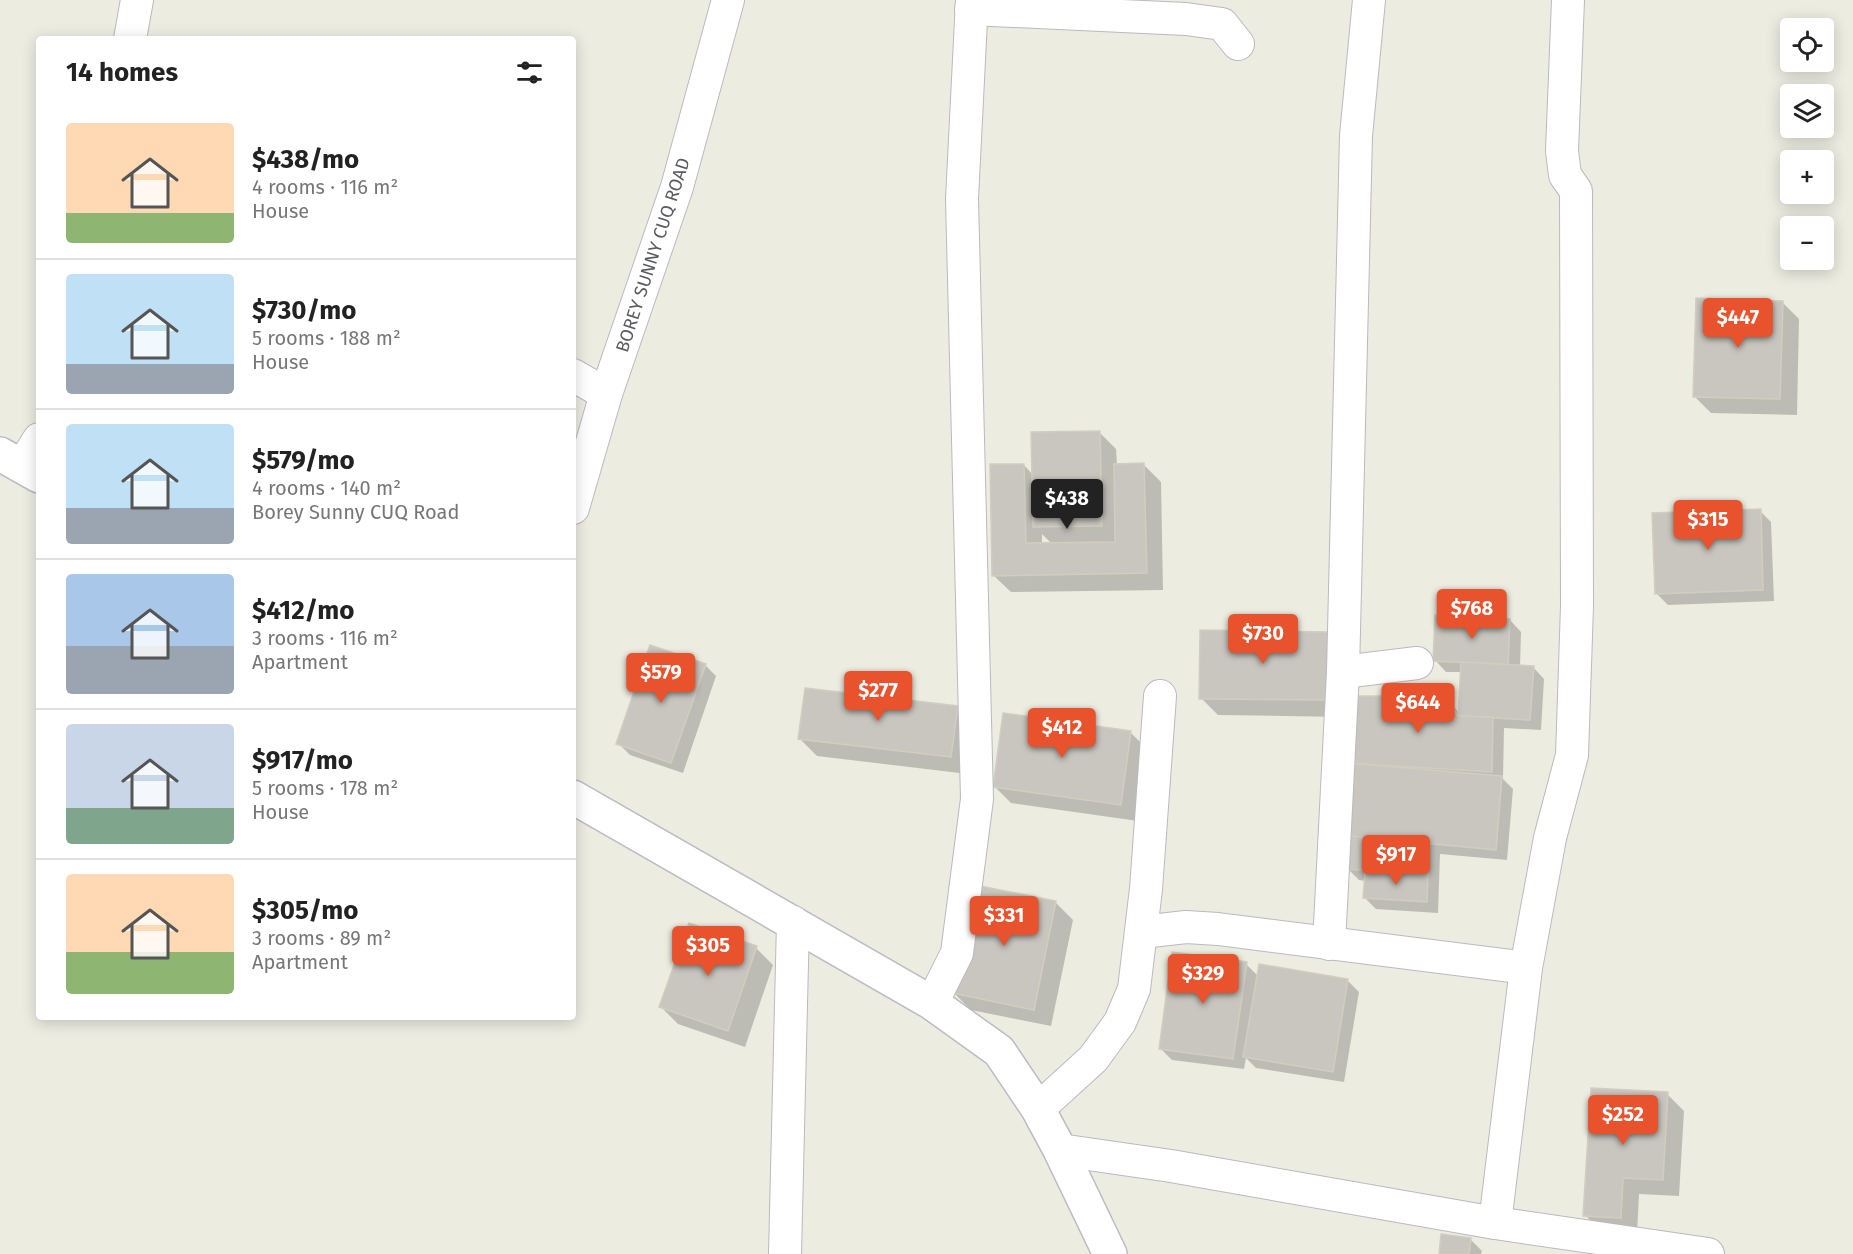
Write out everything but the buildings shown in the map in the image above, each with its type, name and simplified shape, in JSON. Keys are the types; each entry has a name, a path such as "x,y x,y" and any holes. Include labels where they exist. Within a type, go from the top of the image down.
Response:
{"street":[{"path":"131,36 137,0"},
{"name":"BOREY SUNNY CUQ ROAD","path":"576,498 606,394 678,187 728,0"},
{"path":"1329,944 1343,672 1356,136 1369,0"},
{"path":"1495,1223 1526,968 1550,838 1572,755 1577,606 1576,191 1565,175 1562,151 1568,0"},
{"path":"932,1003 957,953 977,799 962,199 971,4 1186,19 1222,24 1238,44"},
{"path":"576,377 606,394"},
{"path":"1343,672 1417,663"},
{"path":"1038,1109 1093,1059 1120,1022 1134,989 1142,932 1160,696"},
{"path":"576,799 932,1003 999,1051 1038,1109 1110,1254"},
{"path":"785,1254 793,922"},
{"path":"1142,932 1186,927 1218,929 1526,968"},
{"path":"1060,1150 1171,1166 1495,1223 1708,1254"}]}
